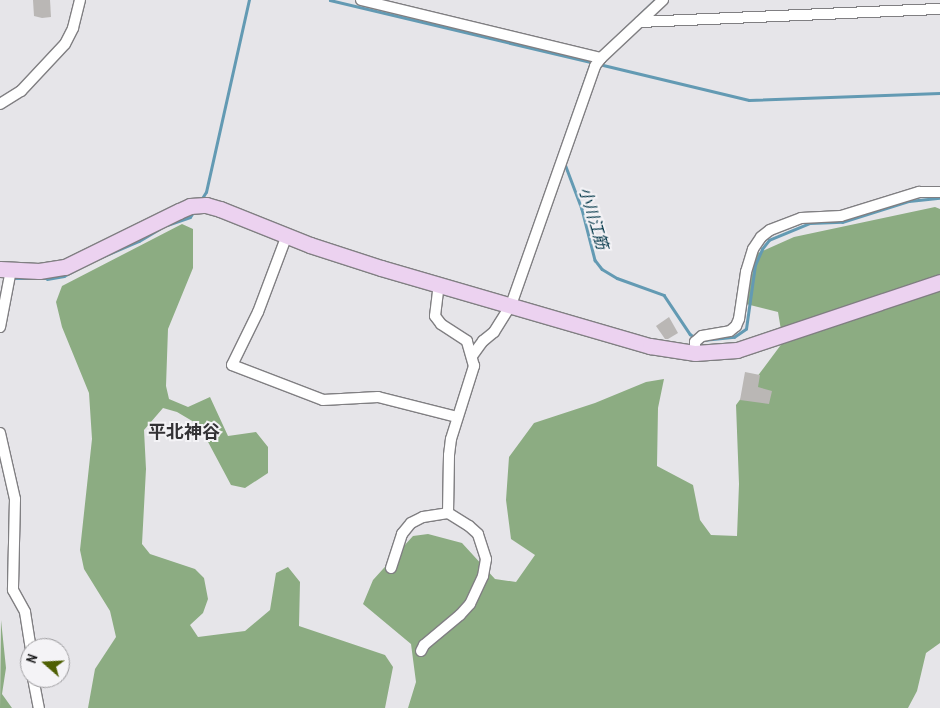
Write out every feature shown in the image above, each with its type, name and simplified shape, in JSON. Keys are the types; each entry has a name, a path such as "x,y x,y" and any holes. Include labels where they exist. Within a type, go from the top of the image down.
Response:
{"street":[{"path":"0,104 21,91 65,44 80,0"},
{"path":"360,0 392,4 597,59"},
{"path":"472,356 483,341 494,332 511,305 597,59 663,0"},
{"path":"640,22 940,9"},
{"path":"697,344 730,331 736,326 739,319 746,272 753,249 761,237 770,230 802,218 841,216 919,192 940,192"},
{"path":"0,328 8,274 39,272 65,267 190,206 212,206 331,253 650,346 697,344 737,350 940,282"},
{"path":"288,235 258,312 232,365 323,400 378,397 457,418"},
{"path":"439,285 435,316 441,324 467,341 474,366 457,418 448,455 448,513"},
{"path":"0,433 15,499 13,590 25,612 29,638"},
{"path":"390,568 402,534 411,523 423,517 448,513 478,534 486,559 483,576 470,604 460,616 424,645 421,651"},
{"path":"35,688 39,708"}],"green space":[{"path":"935,207 940,209 940,643 926,653 917,691 908,708 408,708 416,682 411,644 363,604 373,580 413,536 428,534 462,543 495,579 516,582 535,555 511,539 506,500 509,457 534,423 595,403 646,382 664,379 658,408 657,466 693,485 700,520 711,535 737,536 739,484 736,405 783,342 778,312 746,304 756,254 794,237"},
{"path":"182,224 193,229 193,268 168,329 166,386 169,399 188,407 210,397 228,436 256,432 268,447 268,473 245,488 231,485 199,425 177,412 163,408 144,430 146,469 142,544 150,554 195,569 204,578 208,599 203,613 190,625 198,637 245,631 270,610 276,573 288,567 300,582 299,626 385,655 393,667 385,708 88,708 95,669 116,637 110,611 84,569 80,550 92,439 89,393 62,327 56,302 62,286"},
{"path":"1,620 6,668 2,694 12,708 0,708"}],"building":[{"path":"33,0 50,0 51,17 42,18 34,16"},
{"path":"669,317 678,333 665,339 656,326"},
{"path":"745,372 760,375 758,387 772,391 769,404 740,400"}],"waterway":[{"path":"201,200 206,192 249,0"},
{"path":"330,0 594,63"},
{"name":"小川江筋","path":"611,42 655,0"},
{"path":"599,64 749,100 940,93"},
{"name":"小川江筋","path":"560,152 590,65"},
{"name":"小川江筋","path":"565,164 582,209 595,260 602,269 617,278 664,295 690,334 696,338"},
{"name":"小川江筋","path":"703,340 734,337 746,329 755,265 762,249 769,240 810,223 842,222 909,201 940,198"},
{"path":"167,225 190,217 194,211"},
{"path":"99,258 139,241 159,229"},
{"path":"11,279 47,279 64,276 79,268"}],"district":[{"name":"平北神谷","path":"184,432"}]}
